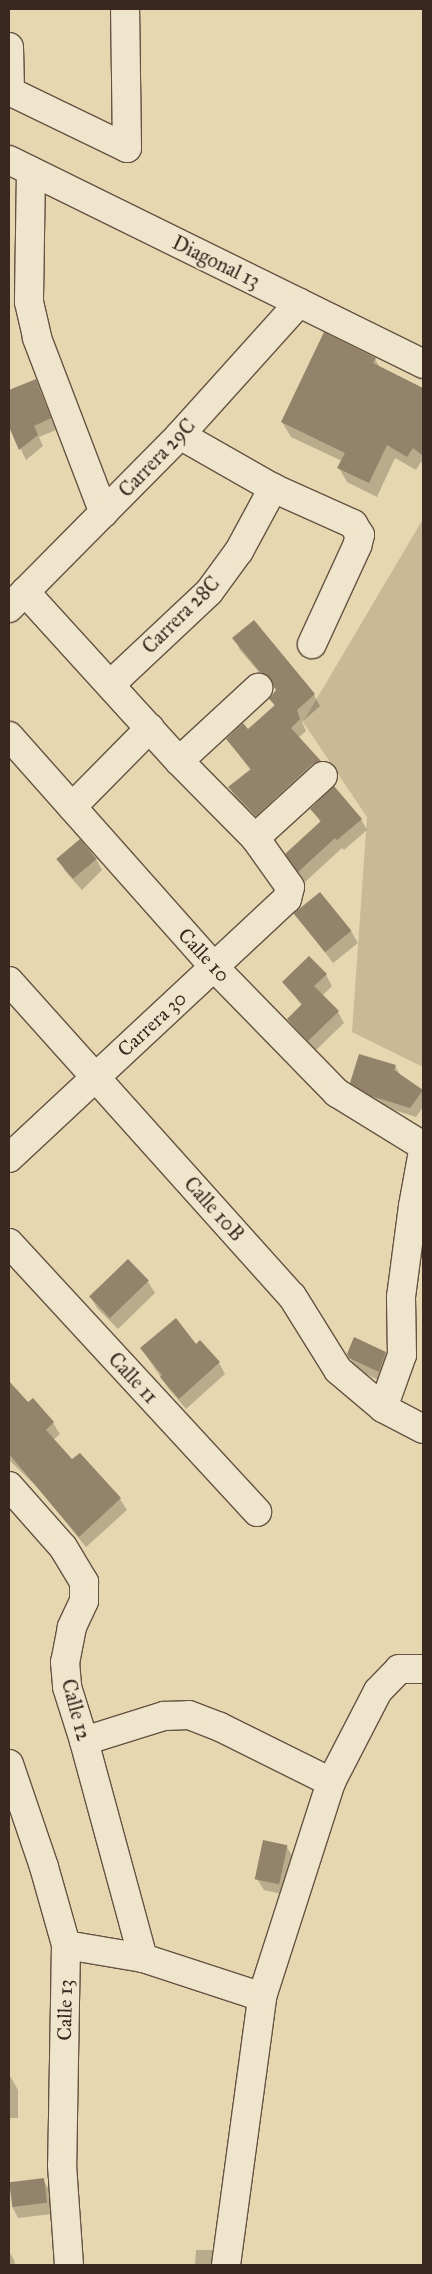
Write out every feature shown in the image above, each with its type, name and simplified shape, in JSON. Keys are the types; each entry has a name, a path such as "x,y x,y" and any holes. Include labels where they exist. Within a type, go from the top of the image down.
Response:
{"street":[{"path":"9,47 9,91 128,148 125,9"},
{"path":"20,166 29,302 37,338 104,513"},
{"name":"Diagonal 13","path":"20,166 423,364"},
{"name":"Carrera 29C","path":"17,600 180,435 299,303"},
{"path":"180,435 273,488 353,524 360,535 357,546 312,644"},
{"name":"Carrera 28C","path":"110,684 209,592 239,551 273,488"},
{"path":"17,600 110,684 179,761 255,838 322,776"},
{"path":"179,761 258,688"},
{"path":"72,807 150,728"},
{"name":"Calle 10","path":"9,736 214,967 336,1093 423,1146"},
{"name":"Carrera 30","path":"9,1158 287,899 290,887 255,838"},
{"name":"Calle 10B","path":"9,981 292,1296 338,1370 383,1408 423,1429"},
{"path":"383,1408 402,1356 412,1301 412,1206 423,1151"},
{"name":"Calle 11","path":"9,1243 258,1512"},
{"name":"Calle 12","path":"9,1486 64,1547 84,1582 84,1601 72,1627 65,1662 67,1687 84,1741 143,1958"},
{"path":"226,2265 262,1997 332,1782 378,1691 399,1669 423,1669"},
{"path":"84,1741 164,1716 189,1715 220,1726 332,1782"},
{"name":"Calle 13","path":"9,1764 44,1867 66,1945 62,2165 69,2265"},
{"path":"66,1945 143,1958 262,1997"}],"shaded area":[{"path":"423,519 423,1067 352,1032 367,817 303,722"}],"building":[{"path":"324,332 376,358 373,363 423,388 423,456 413,448 407,457 387,445 369,483 337,468 345,453 281,422"},
{"path":"36,379 51,418 34,426 38,435 19,450 9,427 9,390"},
{"path":"254,620 315,694 297,710 300,719 291,728 321,761 312,764 256,816 228,787 251,769 226,739 243,723 248,729 275,705 269,699 276,690 270,678 261,673 232,638"},
{"path":"334,786 362,819 337,840 335,838 298,872 285,854 321,821 310,809"},
{"path":"80,839 97,859 73,879 56,859"},
{"path":"320,892 351,931 325,952 294,913"},
{"path":"309,956 327,974 314,986 339,1011 308,1041 287,1019 302,1004 282,982"},
{"path":"359,1054 396,1065 394,1070 423,1090 410,1108 371,1096 350,1083"},
{"path":"128,1259 149,1281 110,1318 89,1297"},
{"path":"176,1318 196,1344 200,1340 220,1362 179,1399 160,1377 162,1375 140,1348"},
{"path":"354,1337 386,1352 379,1372 349,1358 347,1354"},
{"path":"9,1381 28,1402 33,1398 54,1422 46,1430 72,1459 80,1453 121,1498 79,1537 9,1454"},
{"path":"263,1840 287,1845 279,1884 255,1879"},
{"path":"44,2178 47,2203 12,2207 9,2182"}]}
